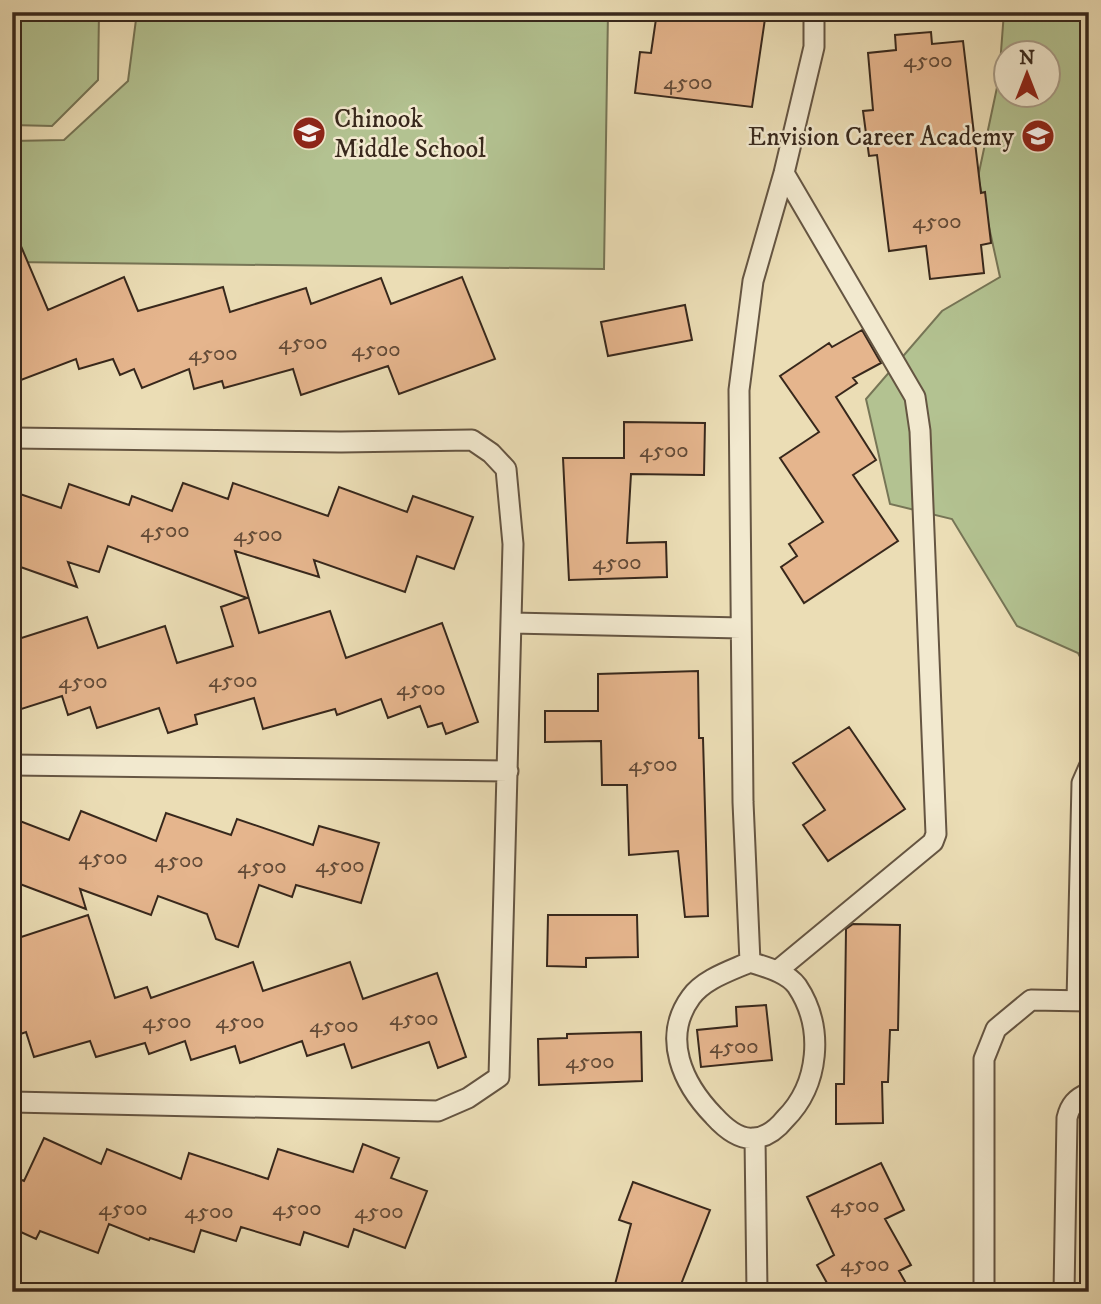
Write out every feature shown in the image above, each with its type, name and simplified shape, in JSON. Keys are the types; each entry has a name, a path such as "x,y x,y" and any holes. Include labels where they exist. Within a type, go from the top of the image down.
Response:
{"lane":[{"path":"750,962 741,628 739,390 753,281 784,173 814,47 814,12"},
{"path":"777,971 867,900 933,842 936,834 920,444 915,397 784,173"},
{"path":"12,438 341,442 472,440 491,453 506,469 513,544 499,1077 468,1098 438,1111 12,1102"},
{"path":"512,623 741,628"},
{"path":"12,765 508,771"},
{"path":"984,1292 984,1059 996,1029 1031,1000 1083,1001 1082,783 1089,767"},
{"path":"750,962 777,971 796,984 807,1007 813,1032 813,1068 802,1101 770,1134 741,1138 720,1122 697,1098 684,1075 676,1030 680,1014 692,995 713,978 750,962"},
{"path":"1064,1292 1067,1118 1070,1108 1079,1097 1089,1093"},
{"path":"755,1138 757,1292"}],"green space":[{"path":"12,12 99,12 98,80 52,126 12,125"},
{"name":"Chinook Middle School","path":"137,12 608,12 604,269 12,262 12,141 64,140 128,81"},
{"path":"1004,12 1071,12 1071,18 1089,18 1089,674 1078,653 1017,626 952,519 890,504 866,399 942,311 1000,277 978,177 993,108 1062,108 1062,38 1002,38"}],"building":[{"path":"657,12 766,12 752,107 635,93 640,52 651,53"},
{"path":"931,32 932,44 963,41 981,193 985,192 991,243 981,245 984,273 930,279 926,246 889,251 877,155 869,156 863,111 873,110 868,53 896,50 895,35"},
{"path":"12,225 48,310 124,277 138,311 223,287 230,312 306,288 311,304 381,278 391,304 462,277 495,359 399,394 388,366 301,395 293,369 224,388 222,381 194,389 189,369 142,388 134,369 120,375 113,359 79,369 76,359 21,380 12,357"},
{"path":"685,305 692,340 608,356 601,322"},
{"path":"862,330 881,363 853,378 857,383 836,397 876,460 853,475 898,541 804,603 781,567 797,556 789,544 823,522 780,458 819,432 780,376 829,343 832,347"},
{"path":"624,422 705,423 704,475 631,474 627,543 666,542 667,577 569,580 563,458 624,458"},
{"path":"183,483 228,499 233,483 328,516 339,487 407,512 413,496 473,517 454,569 417,556 405,592 314,560 319,577 235,551 259,633 330,611 346,658 442,623 478,722 446,734 442,723 428,727 420,706 388,718 381,699 337,715 335,709 263,729 254,698 195,715 197,724 168,733 159,708 97,728 90,707 68,715 62,696 12,712 12,641 87,617 98,648 165,626 177,663 233,646 221,607 247,598 108,546 99,572 68,562 77,587 12,564 12,498 18,499 20,494 61,508 69,484 129,505 132,496 172,511"},
{"path":"698,671 699,738 703,738 708,916 685,917 678,851 629,855 627,785 602,785 601,741 545,742 545,711 598,711 598,674"},
{"path":"849,727 905,809 828,861 803,825 825,810 793,763"},
{"path":"81,811 156,841 166,813 231,835 237,819 313,845 319,826 379,843 361,903 296,885 292,897 259,885 238,947 216,939 207,914 158,896 151,915 80,889 86,909 12,881 12,818 69,840"},
{"path":"88,915 115,998 147,987 151,998 253,962 263,991 350,962 363,999 437,973 466,1057 438,1068 429,1042 352,1068 344,1044 307,1056 302,1041 240,1063 235,1046 191,1060 185,1041 149,1054 145,1043 96,1057 90,1041 34,1057 26,1032 12,1037 12,940"},
{"path":"548,915 637,915 638,957 586,958 586,967 547,966"},
{"path":"853,924 900,925 898,1030 890,1030 888,1082 882,1082 883,1123 836,1124 836,1084 844,1084 846,929"},
{"path":"766,1005 772,1060 701,1067 697,1030 737,1026 736,1007"},
{"path":"641,1032 642,1081 539,1085 538,1039 567,1038 567,1034"},
{"path":"44,1138 101,1164 107,1149 181,1179 189,1153 268,1179 278,1149 353,1172 363,1144 399,1158 391,1178 427,1191 405,1248 354,1229 348,1247 304,1232 300,1245 241,1227 236,1241 201,1230 194,1252 150,1238 149,1240 109,1224 98,1253 40,1231 36,1239 12,1228 12,1176 24,1181"},
{"path":"881,1163 904,1210 885,1219 911,1265 899,1271 911,1292 832,1292 817,1265 834,1255 807,1197"},
{"path":"633,1182 710,1210 678,1292 613,1292 631,1224 619,1220"}],"place":[{"name":"Chinook Middle School","path":"309,133"},
{"name":"Envision Career Academy","path":"1038,136"}]}
